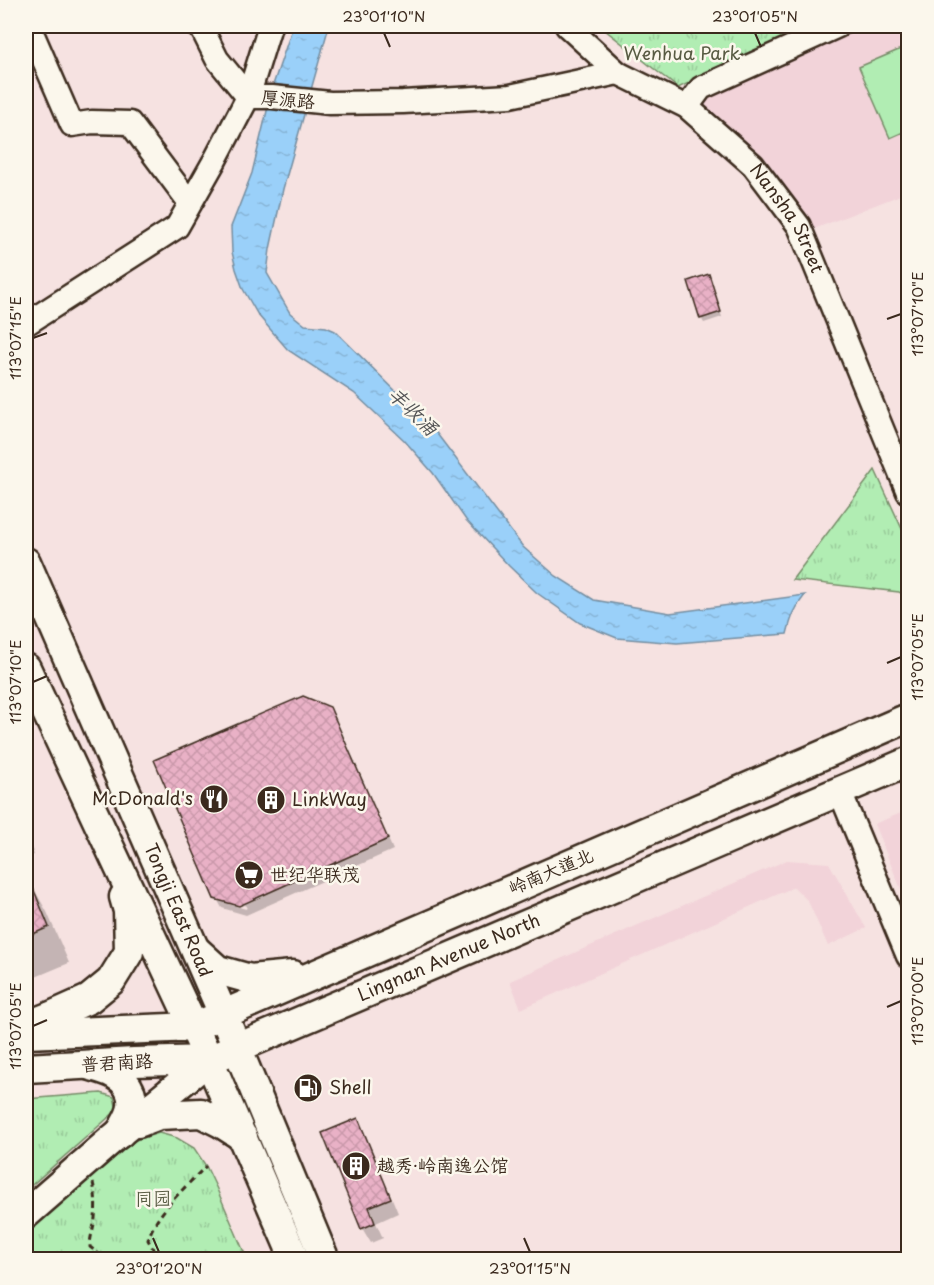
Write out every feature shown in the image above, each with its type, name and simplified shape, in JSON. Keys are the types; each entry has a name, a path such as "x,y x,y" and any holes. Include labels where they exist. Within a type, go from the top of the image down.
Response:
{"main road":[{"name":"Tongji East Road","path":"26,562 238,1049 325,1260"},
{"name":"Tongji East Road","path":"26,668 209,1060 295,1260"},
{"name":"岭南大道北","path":"194,1028 909,718"},
{"name":"Lingnan Avenue North","path":"26,1214 120,1132 209,1060 909,762"},
{"path":"671,864 649,863 642,849 658,836 701,818 721,799"},
{"path":"26,1026 89,999 111,981 129,952 128,911 111,852"},
{"path":"194,948 218,970 250,979 322,971"},
{"name":"普君南路","path":"26,1034 194,1028"},
{"name":"普君南路","path":"26,1068 209,1060"},
{"path":"86,1065 115,1074 125,1082 130,1091 133,1100 130,1113 120,1132"},
{"path":"120,1132 159,1115 201,1113 243,1137"}],"street":[{"path":"28,26 72,125 92,122 130,123 189,203"},
{"path":"197,26 202,29 217,59 248,97"},
{"path":"248,97 270,26"},
{"name":"Nansha Street","path":"567,26 618,73 687,107 753,165 799,226 909,492"},
{"path":"687,107 701,88 837,26"},
{"name":"厚源路","path":"26,324 177,227 248,97 330,104 510,96 618,73"},
{"path":"840,792 909,956"}],"path":[{"path":"161,1260 148,1240 152,1227 206,1166"},
{"path":"93,1180 95,1220 90,1236 90,1247 100,1255 101,1260"}],"shaded area":[{"path":"858,26 908,26 908,192 814,229 769,166 703,102 711,93"},
{"path":"908,806 908,906 874,824 901,813"},
{"path":"787,860 829,863 866,928 828,946 808,901 794,887 521,1009 510,981"}],"green space":[{"name":"Wenhua Park","path":"600,26 812,26 678,88"},
{"path":"908,46 908,130 890,138 859,67"},
{"path":"875,470 908,542 908,598 899,592 792,580"},
{"path":"101,1093 114,1097 117,1110 26,1190 26,1099"},
{"name":"同园","path":"159,1133 177,1138 194,1148 206,1166 247,1259 26,1260 26,1230 107,1153 132,1141"}],"water":[{"name":"丰收涌","path":"293,26 329,26 283,189 270,249 267,273 290,313 305,325 326,327 335,331 431,426 523,547 556,576 594,600 670,613 805,595 794,613 787,634 677,643 617,638 580,623 537,593 509,566 466,520 433,473 404,440 354,393 288,350 258,315 243,289 236,269 232,252 231,227 252,173 274,82"}],"building":[{"path":"709,274 721,312 700,319 688,281"},
{"name":"LinkWay","path":"303,696 330,707 388,839 239,906 214,899 154,760"},
{"path":"26,871 49,927 26,937"},
{"name":"越秀·岭南逸公馆","path":"358,1118 391,1198 369,1207 375,1223 361,1229 322,1133"}],"place":[{"name":"McDonald's","path":"214,799"},
{"name":"LinkWay","path":"271,800"},
{"name":"世纪华联茂","path":"249,875"},
{"name":"Shell","path":"308,1088"},
{"name":"越秀·岭南逸公馆","path":"356,1166"}]}
